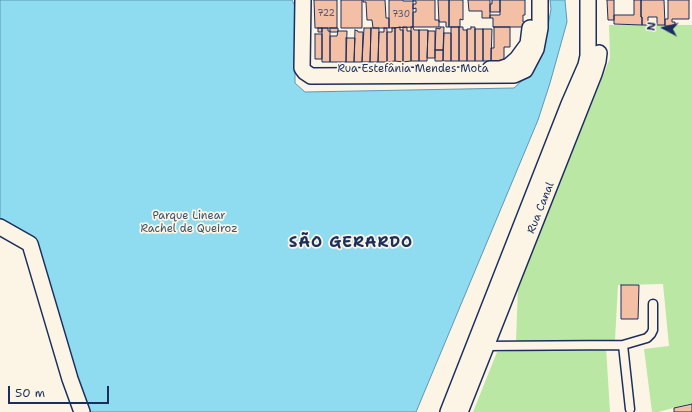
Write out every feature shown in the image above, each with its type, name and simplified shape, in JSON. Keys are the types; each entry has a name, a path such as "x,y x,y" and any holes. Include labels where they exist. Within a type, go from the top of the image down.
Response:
{"street":[{"path":"303,0 302,68 311,76 514,75 525,70 536,49 540,28 540,0"},
{"name":"Rua Estefânia Mendes Mota","path":"308,0 308,59 312,67 327,70 500,69 509,66 517,59 528,44 532,18 531,0"},
{"path":"448,412 569,104 586,65 588,56 588,0"},
{"name":"Rua Canal","path":"460,412 594,74 599,52 597,0"},
{"path":"0,227 30,244 70,379 82,412"}],"lane":[{"path":"485,346 623,345 646,338 651,334 653,330 653,304"},
{"path":"623,345 630,409"}],"green space":[{"path":"609,25 692,25 692,403 658,412 652,412 644,349 669,346 663,284 618,285 615,340 516,342 518,286 610,58"},
{"path":"606,347 610,412 473,412 497,352"}],"water":[{"name":"Parque Linear Rachel de Queiroz","path":"0,0 292,0 295,6 295,83 305,92 514,88 528,75 545,43 551,9 550,0 565,0 567,22 538,120 416,412 88,412 79,387 37,243 0,220"}],"building":[{"path":"314,0 337,0 337,28 315,28"},
{"path":"341,0 362,0 362,28 341,28"},
{"path":"363,0 385,0 386,18 389,18 389,28 373,28 372,20 367,20 366,2 363,2"},
{"path":"389,0 413,1 413,27 389,28"},
{"path":"413,0 435,0 435,20 439,20 439,27 413,27 413,12 416,12 416,8 413,9 413,4 416,4 416,1"},
{"path":"438,0 449,0 449,27 446,27 446,22 439,22"},
{"path":"449,0 463,0 463,20 460,19 460,27 449,27"},
{"path":"468,0 490,0 490,18 482,18 482,11 469,11"},
{"path":"492,0 500,0 500,12 490,12 490,4 492,4"},
{"path":"500,0 525,0 525,15 523,15 523,22 525,22 525,27 493,27 493,18 490,18 490,15 500,15"},
{"path":"607,0 614,0 614,20 608,20"},
{"path":"634,0 641,0 642,25 614,24 614,15 634,15"},
{"path":"641,0 664,0 665,25 657,25 657,17 648,17 648,25 642,25"},
{"path":"668,0 689,0 689,19 672,19 672,22 675,22 675,26 665,26 665,19 668,19"},
{"path":"400,27 400,30 403,30 403,62 395,61 395,28"},
{"path":"403,27 407,27 407,31 411,31 411,61 403,62"},
{"path":"411,27 413,27 414,30 419,30 419,61 411,61"},
{"path":"440,27 444,27 443,50 435,50 436,28 440,29"},
{"path":"451,27 459,27 459,61 451,61"},
{"path":"459,27 463,27 463,30 467,30 467,61 459,61"},
{"path":"471,27 475,27 475,61 467,61 467,29 471,29"},
{"path":"494,27 510,27 510,47 504,47 504,61 491,61 491,48 494,48"},
{"path":"318,28 322,28 322,32 318,32"},
{"path":"322,28 328,28 328,31 330,31 330,62 322,62"},
{"path":"330,28 338,28 338,31 330,32"},
{"path":"364,28 371,28 370,62 362,62"},
{"path":"371,28 379,28 378,62 370,62"},
{"path":"384,28 387,28 387,62 378,62 379,32 384,32"},
{"path":"392,28 395,28 395,61 387,62 387,32 392,32"},
{"path":"475,29 483,29 483,61 475,61"},
{"path":"483,29 492,29 491,61 483,61"},
{"path":"355,30 358,32 363,32 362,62 354,62"},
{"path":"419,30 428,30 427,61 419,61"},
{"path":"338,31 347,31 346,62 330,62 330,36 337,36"},
{"path":"428,31 435,31 435,58 427,58"},
{"path":"444,33 451,33 451,61 443,61"},
{"path":"315,34 322,34 322,59 315,59"},
{"path":"346,38 355,38 354,62 346,62"},
{"path":"435,50 443,50 443,61 435,61"},
{"path":"621,285 639,285 638,319 621,319"},
{"path":"692,404 692,412 674,412 674,408"}],"district":[{"name":"SÃO GERARDO","path":"351,243"}]}
